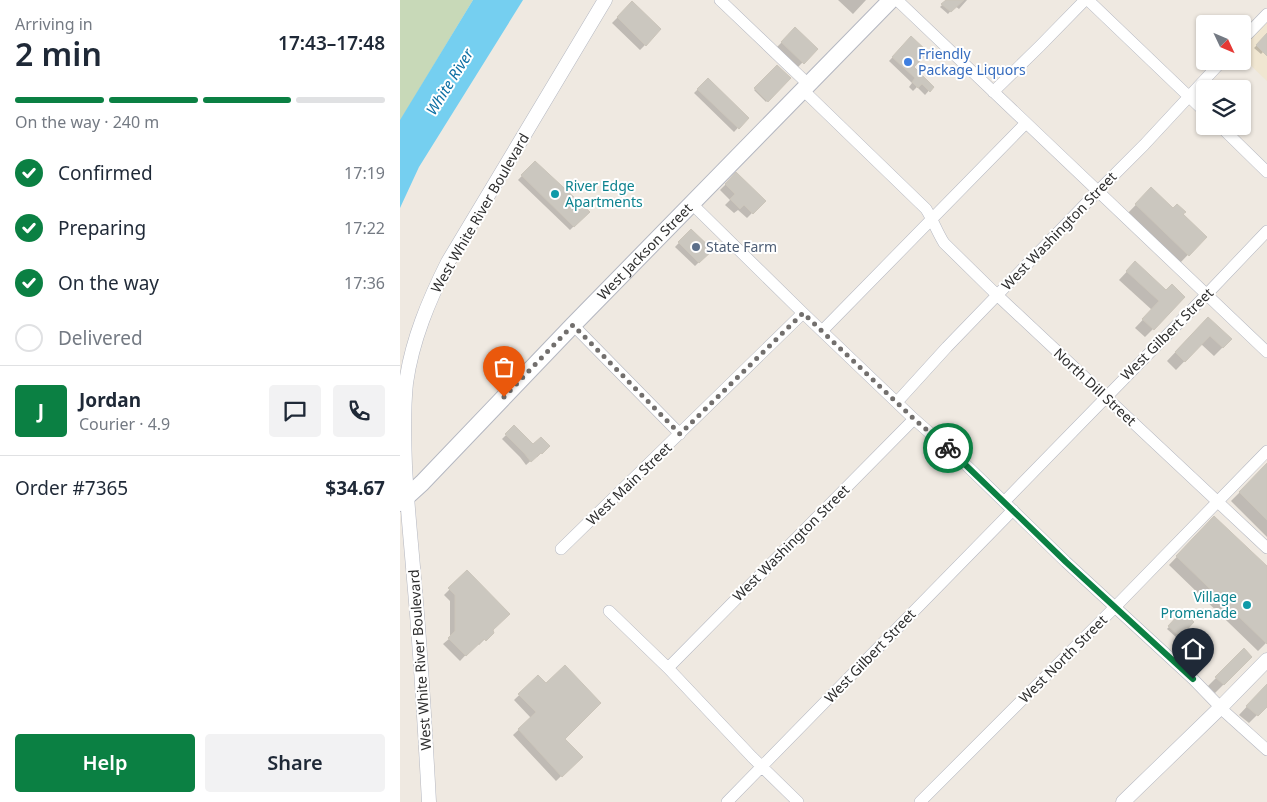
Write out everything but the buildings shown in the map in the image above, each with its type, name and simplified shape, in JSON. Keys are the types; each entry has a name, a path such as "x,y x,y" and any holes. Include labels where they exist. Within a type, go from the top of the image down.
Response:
{"main road":[{"name":"West Jackson Street","path":"404,500 891,0"}],"street":[{"name":"West White River Boulevard","path":"429,802 421,658 404,500 406,384 413,348 430,301 459,244 606,0"},
{"name":"North Dill Street","path":"720,0 926,209 944,243 1267,548"},
{"path":"897,0 1267,352"},
{"path":"993,92 1086,0 1196,103"},
{"path":"1251,31 1267,14"},
{"name":"West Washington Street","path":"897,402 947,347 1144,145 1214,70"},
{"path":"822,331 1026,123"},
{"path":"1229,135 1267,172"},
{"path":"692,204 914,419 964,463 1066,562 1267,750"},
{"name":"West Gilbert Street","path":"727,802 1008,506 1106,396 1267,230"},
{"name":"West Main Street","path":"561,550 803,313"},
{"path":"573,325 680,434"},
{"name":"West Washington Street","path":"668,668 914,419"},
{"name":"West North Street","path":"920,802 1116,607 1267,451"},
{"path":"609,610 798,802"},
{"path":"1123,802 1267,660"}],"shaded area":[{"path":"1267,20 1267,81 1251,66 1251,36"}],"green space":[{"path":"400,0 473,0 400,121"}],"water":[{"name":"White River","path":"473,0 523,0 419,167 400,208 400,120"}],"way so far":[{"path":"504,397 573,325 680,434 803,313 914,419 948,448"}],"place":[{"name":"Friendly Package Liquors","path":"908,62"},
{"name":"River Edge Apartments","path":"555,194"},
{"name":"State Farm","path":"696,247"},
{"name":"Village Promenade","path":"1247,605"}],"route":[{"path":"948,448 1066,562 1193,679"}]}
